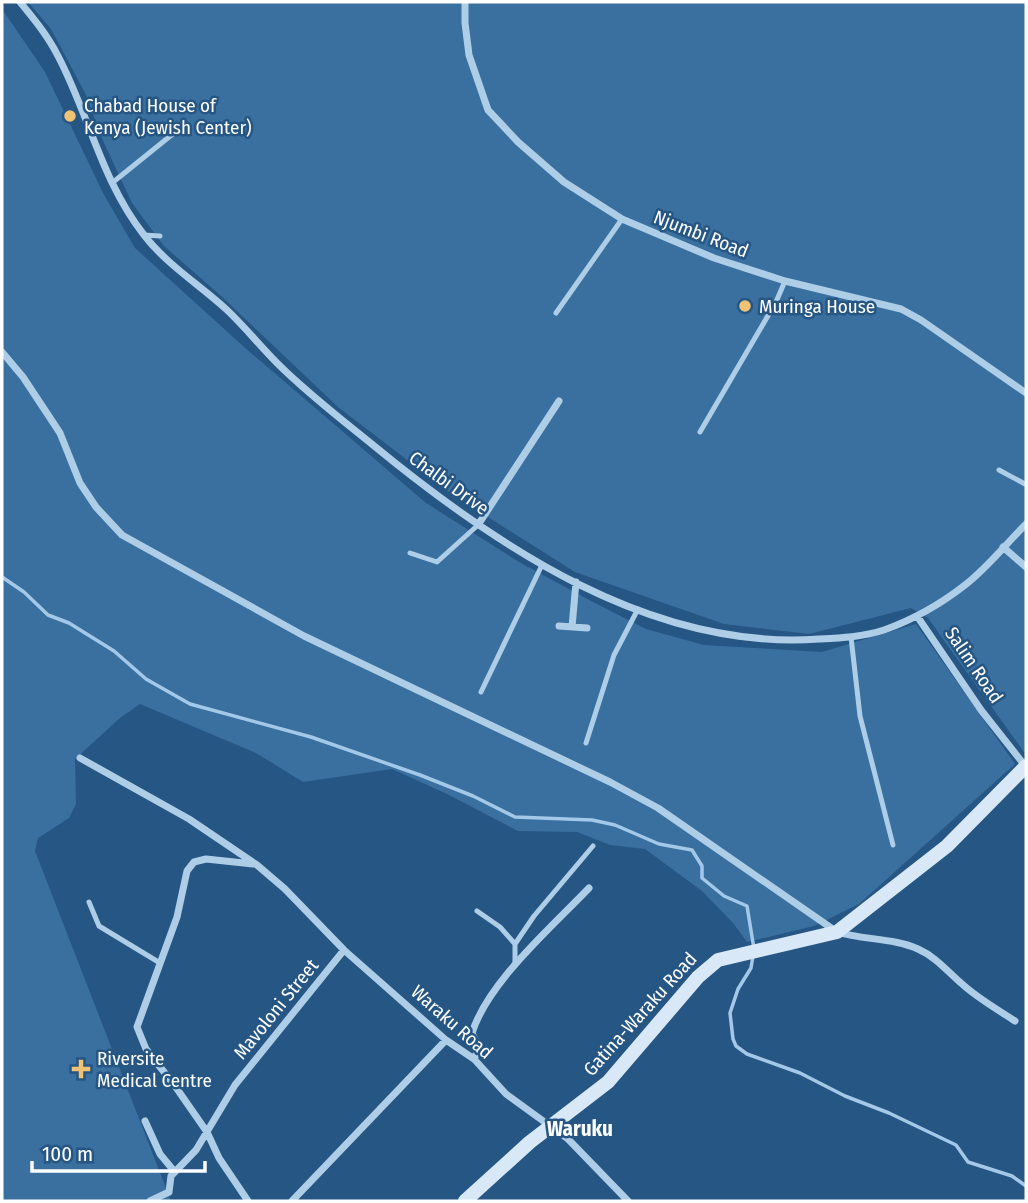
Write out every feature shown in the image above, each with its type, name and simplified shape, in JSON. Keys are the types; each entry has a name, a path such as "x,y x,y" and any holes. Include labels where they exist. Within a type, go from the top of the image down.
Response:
{"street":[{"name":"Chalbi Drive","path":"20,2 60,58 125,208 162,256 227,310 278,364 321,403 424,486 478,525 542,565 638,609 697,629 776,641 851,637 882,631 917,616 966,584 1026,524"},
{"name":"Njumbi Road","path":"466,2 464,23 469,55 488,110 518,142 564,182 622,219 714,258 785,281 901,309 1026,393"},
{"path":"2,352 23,377 60,433 80,483 96,507 122,535 304,636 658,808 837,932 859,939 917,948 934,958 989,1006 1015,1021"},
{"path":"478,525 559,401"},
{"path":"1003,547 1026,568"},
{"path":"572,627 576,582"},
{"name":"Salim Road","path":"917,616 981,710 1026,766"},
{"path":"559,626 587,628"},
{"name":"Waraku Road","path":"80,758 189,818 257,865 285,889 344,950 446,1040 474,1059 506,1094 568,1139 628,1201"},
{"name":"Gatina-Waraku Road","path":"465,1201 530,1142 608,1082 698,976 714,962 837,932 947,846 1026,766"},
{"path":"245,1200 219,1158 207,1132 146,1049 137,1027 177,917 187,872 194,862 221,860 257,865"},
{"path":"474,1059 479,1048 472,1033 477,1017 515,967 589,888"},
{"name":"Mavoloni Street","path":"174,1171 196,1150 235,1085 344,950"},
{"path":"292,1201 446,1040"},
{"path":"145,1121 160,1154 174,1171 170,1176 169,1192 175,1201"},
{"path":"150,1201 169,1192"}],"lane":[{"path":"112,183 174,133"},
{"path":"556,313 622,219"},
{"path":"144,235 160,236"},
{"path":"700,432 776,302 785,281"},
{"path":"999,470 1026,484"},
{"path":"410,553 437,562 478,525"},
{"path":"481,692 542,565"},
{"path":"586,743 614,655 638,609"},
{"path":"851,637 860,716 893,845"},
{"path":"515,967 515,944 534,916 593,846"},
{"path":"89,902 99,926 160,963"},
{"path":"477,912 500,927 515,944"}],"shaded area":[{"path":"28,2 1026,2 1026,750 1024,752 928,618 911,608 809,634 724,624 575,572 453,495 338,407 164,246 132,203 104,143 85,93 51,29"},
{"path":"2,9 45,72 104,195 135,248 243,346 426,503 519,562 593,602 646,629 704,645 822,652 916,624 1015,764 859,904 814,926 747,942 702,891 645,849 610,845 577,832 518,831 392,769 303,782 256,753 140,704 120,718 75,759 76,804 69,818 38,838 35,851 171,1201 2,1201"}],"waterway":[{"path":"2,577 24,592 48,615 69,623 114,651 146,679 190,704 311,737 420,775 473,796 515,817 592,820 615,825 659,844 692,850 702,866 702,878 724,896 747,906 754,949"},
{"path":"753,956 751,968 738,989 730,1013 736,1046 747,1054 800,1073 956,1145 968,1162 1012,1176 1026,1186"}],"place":[{"name":"Chabad House of Kenya (Jewish Center)","path":"70,116"},
{"name":"Muringa House","path":"745,306"},
{"name":"Riversite Medical Centre","path":"81,1069"}],"district":[{"name":"Waruku","path":"580,1129"}]}
